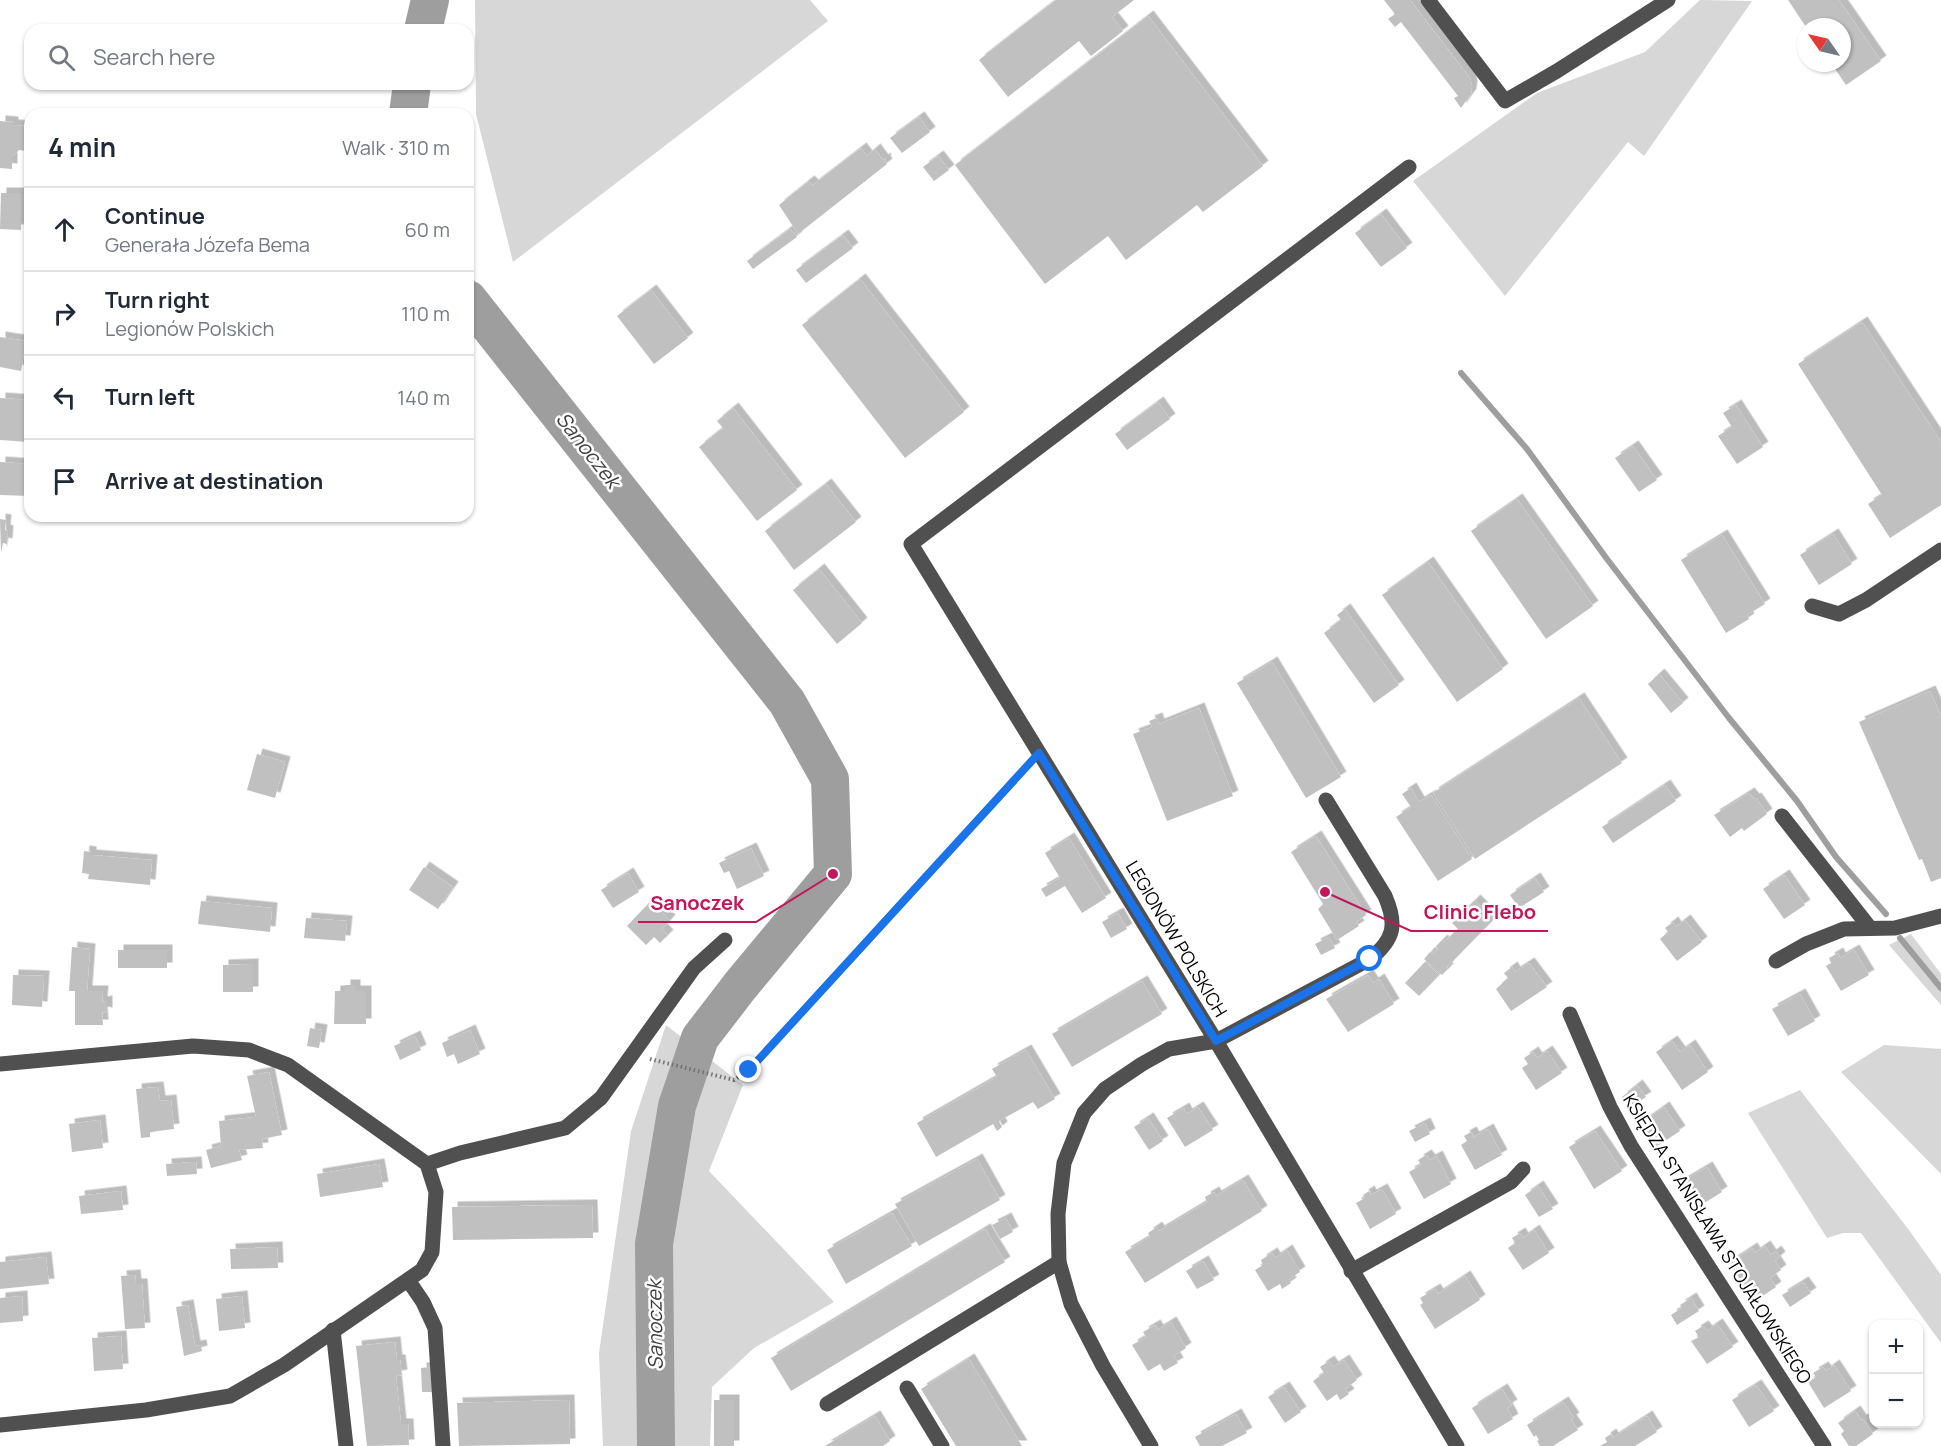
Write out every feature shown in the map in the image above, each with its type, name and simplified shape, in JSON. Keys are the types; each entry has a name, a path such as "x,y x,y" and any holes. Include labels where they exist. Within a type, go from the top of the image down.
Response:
{"street":[{"path":"1428,0 1504,100 1557,71 1668,0"},
{"name":"LEGIONÓW POLSKICH","path":"1409,167 911,544 1216,1041 1457,1446"},
{"path":"1812,606 1839,614 1866,600 1941,550"},
{"path":"1150,1446 1103,1366 1071,1304 1059,1262 1058,1214 1064,1163 1084,1113 1106,1089 1142,1064 1169,1049 1216,1041 1370,959 1382,950 1393,925 1392,912 1385,896 1326,800"},
{"path":"1782,816 1867,927"},
{"path":"1776,961 1806,944 1844,929 1895,928 1941,916"},
{"path":"428,1164 460,1153 565,1128 601,1098 694,968 725,940"},
{"name":"KSIĘDZA STANISŁAWA STOJAŁOWSKIEGO","path":"1570,1014 1610,1107 1631,1146 1824,1446"},
{"path":"0,1064 193,1046 249,1050 288,1065 428,1164 436,1192 432,1252 422,1270 333,1329 284,1365 230,1396 146,1410 0,1425"},
{"path":"1351,1271 1510,1182 1523,1169"},
{"path":"827,1404 1059,1262"},
{"path":"408,1280 423,1302 435,1328 442,1446"},
{"path":"333,1329 346,1446"},
{"path":"907,1388 942,1446"}],"path":[{"path":"673,1063 734,1080 749,1070 1039,753"}],"shaded area":[{"path":"475,0 810,0 828,21 513,262 476,114"},
{"path":"1700,0 1752,1 1644,156 1628,142 1505,296 1413,181 1537,93 1645,52"},
{"path":"1911,934 1941,974 1941,1005 1889,945"},
{"path":"666,1025 743,1085 709,1171 834,1302 754,1348 712,1387 710,1446 603,1446 599,1353 631,1131"},
{"path":"1884,1045 1941,1049 1941,1174 1841,1072"},
{"path":"1800,1090 1909,1230 1941,1275 1941,1343 1861,1233 1843,1233 1827,1238 1748,1113"}],"building":[{"path":"1056,0 1134,0 1112,17 1123,31 1091,56 1079,41 1008,97 979,60"},
{"path":"1384,0 1410,0 1470,78 1471,94 1461,108 1454,98 1458,96 1401,22 1395,27 1388,19 1395,14"},
{"path":"1788,0 1839,0 1881,61 1846,85 1837,72 1851,72 1851,18 1800,18"},
{"path":"1148,16 1263,166 1203,212 1197,205 1126,260 1108,236 1045,284 955,165"},
{"path":"919,117 930,132 902,153 890,138"},
{"path":"0,121 24,126 24,151 19,150 12,156 12,169 0,168"},
{"path":"861,148 867,156 875,149 883,160 885,158 887,164 798,234 779,205 809,181 813,185"},
{"path":"938,156 949,170 934,181 923,167"},
{"path":"1,193 21,193 21,230 0,229"},
{"path":"1381,214 1407,248 1381,267 1355,233"},
{"path":"790,229 797,237 753,269 747,261"},
{"path":"843,235 853,248 806,283 796,270"},
{"path":"860,279 964,412 905,458 802,325"},
{"path":"651,290 688,338 654,364 617,316"},
{"path":"1862,322 1941,442 1941,505 1890,538 1868,504 1882,495 1798,364"},
{"path":"0,337 24,341 21,371 0,367"},
{"path":"0,398 24,400 24,442 0,440"},
{"path":"1158,402 1170,419 1127,450 1115,434"},
{"path":"1736,405 1763,447 1737,464 1718,436 1732,427 1723,413"},
{"path":"733,408 797,490 757,521 699,447 723,428 717,421"},
{"path":"1633,446 1657,480 1639,492 1615,458"},
{"path":"0,462 24,464 24,496 0,495"},
{"path":"826,484 856,522 794,570 765,531"},
{"path":"1517,499 1593,606 1546,639 1471,531"},
{"path":"0,519 6,520 5,530 8,531 7,544 3,543 1,553"},
{"path":"1833,534 1852,564 1819,585 1800,555"},
{"path":"1722,535 1765,604 1747,615 1749,619 1726,633 1681,560"},
{"path":"1428,562 1503,669 1457,702 1382,595"},
{"path":"819,569 862,623 837,644 793,590"},
{"path":"1345,609 1399,685 1374,703 1324,633 1341,620 1337,615"},
{"path":"1272,662 1341,777 1306,798 1237,683"},
{"path":"1659,674 1683,703 1671,713 1648,684"},
{"path":"1930,691 1941,716 1941,878 1931,882 1922,859 1919,860 1859,722"},
{"path":"1579,698 1622,763 1475,859 1433,793"},
{"path":"1199,708 1233,796 1167,821 1133,734 1152,727 1149,721 1157,718 1159,724"},
{"path":"257,754 285,762 275,798 247,790"},
{"path":"1665,785 1676,801 1613,843 1602,827"},
{"path":"1411,788 1419,802 1431,795 1472,859 1438,881 1396,817 1411,807 1402,794"},
{"path":"1749,793 1754,799 1756,798 1767,814 1744,831 1742,828 1730,837 1714,815"},
{"path":"1316,836 1366,915 1356,922 1359,926 1337,940 1318,909 1323,904 1291,852"},
{"path":"1069,838 1106,898 1082,913 1065,886 1046,897 1041,889 1060,878 1045,853"},
{"path":"751,848 764,876 737,889 729,871 724,873 719,863"},
{"path":"84,851 91,852 91,855 152,860 150,885 88,879 89,874 82,873"},
{"path":"424,867 453,887 438,909 409,890"},
{"path":"628,873 639,892 613,908 601,890"},
{"path":"1784,875 1805,905 1784,919 1763,889"},
{"path":"1535,878 1544,892 1519,908 1510,895"},
{"path":"1475,900 1494,919 1442,975 1424,959 1430,952 1432,954 1438,949 1436,946 1442,940 1444,942 1458,929 1452,923"},
{"path":"201,901 272,908 270,932 198,924"},
{"path":"651,901 670,920 662,929 668,935 660,943 654,937 646,945 627,926"},
{"path":"1118,913 1127,929 1111,938 1102,922"},
{"path":"306,918 347,921 345,941 304,938"},
{"path":"1685,920 1702,942 1677,961 1660,939 1668,932 1665,928 1673,922 1676,927"},
{"path":"1329,937 1335,948 1321,955 1315,944"},
{"path":"72,947 90,949 87,991 103,991 102,1002 107,1001 107,1013 102,1012 103,1025 75,1025 75,991 69,991"},
{"path":"118,950 167,950 167,968 118,968"},
{"path":"1854,950 1869,975 1841,991 1826,966 1831,963 1829,958 1838,953 1840,958"},
{"path":"1425,962 1439,975 1419,996 1405,983"},
{"path":"1529,963 1547,987 1511,1011 1496,989 1508,978 1504,973 1512,967 1515,972"},
{"path":"253,964 253,992 223,992 223,965"},
{"path":"13,975 44,976 42,1007 12,1005"},
{"path":"1368,975 1373,983 1379,979 1394,1004 1348,1032 1326,999"},
{"path":"1142,981 1162,1014 1072,1067 1052,1034"},
{"path":"345,985 355,985 355,991 366,991 366,1024 334,1024 335,991 345,991"},
{"path":"1800,994 1815,1021 1788,1036 1772,1009"},
{"path":"310,1028 322,1030 319,1048 307,1046"},
{"path":"470,1030 480,1054 458,1064 454,1054 447,1057 442,1043"},
{"path":"415,1036 421,1050 400,1060 394,1046"},
{"path":"1672,1041 1680,1052 1690,1045 1708,1072 1682,1090 1656,1052"},
{"path":"1026,1050 1055,1099 1038,1109 1033,1102 999,1121 1002,1127 997,1131 993,1124 936,1157 917,1123 997,1077 992,1069"},
{"path":"1547,1051 1562,1073 1536,1090 1522,1068 1528,1064 1524,1058 1533,1052 1537,1058"},
{"path":"269,1072 282,1135 262,1139 263,1148 239,1150 242,1160 211,1168 206,1150 221,1146 219,1121 256,1117 247,1076"},
{"path":"1637,1085 1646,1097 1629,1108 1622,1097"},
{"path":"158,1087 160,1101 171,1100 174,1129 150,1132 150,1137 141,1138 136,1089"},
{"path":"1198,1107 1213,1130 1185,1147 1167,1118 1184,1108 1187,1114"},
{"path":"1664,1107 1680,1131 1656,1147 1640,1124"},
{"path":"1148,1118 1163,1141 1149,1150 1134,1127"},
{"path":"100,1120 103,1148 72,1152 69,1124"},
{"path":"1425,1123 1430,1134 1415,1142 1409,1131"},
{"path":"1488,1129 1502,1155 1475,1170 1461,1145 1467,1141 1464,1136 1471,1132 1474,1137"},
{"path":"1595,1131 1622,1171 1594,1189 1569,1147"},
{"path":"1426,1155 1430,1160 1437,1156 1451,1184 1424,1199 1409,1172 1421,1165 1418,1160"},
{"path":"977,1159 1000,1200 919,1246 895,1204"},
{"path":"196,1162 197,1174 167,1176 166,1164"},
{"path":"379,1164 383,1187 320,1197 317,1174"},
{"path":"1707,1167 1722,1192 1698,1207 1680,1183"},
{"path":"1243,1180 1262,1211 1145,1283 1125,1252 1150,1237 1148,1233 1157,1227 1159,1231 1207,1202 1205,1197 1214,1192 1216,1196"},
{"path":"1538,1186 1553,1209 1539,1217 1525,1195"},
{"path":"1382,1189 1396,1214 1370,1229 1356,1203 1365,1198 1363,1195 1369,1191 1371,1195"},
{"path":"121,1191 123,1210 81,1214 79,1196"},
{"path":"592,1205 593,1238 453,1240 452,1207"},
{"path":"892,1213 912,1246 846,1284 827,1250"},
{"path":"1006,1218 1013,1232 1000,1239 992,1225"},
{"path":"985,1229 1005,1262 791,1391 771,1358"},
{"path":"1534,1230 1549,1253 1523,1270 1508,1248 1515,1243 1512,1238 1520,1233 1523,1238"},
{"path":"1765,1246 1771,1255 1776,1251 1780,1257 1775,1261 1781,1270 1770,1278 1776,1287 1755,1301 1729,1263 1752,1248 1755,1253"},
{"path":"277,1247 278,1268 231,1269 230,1249"},
{"path":"1287,1250 1300,1272 1289,1279 1291,1283 1282,1289 1280,1284 1268,1291 1255,1270 1263,1265 1261,1260 1272,1253 1275,1258"},
{"path":"46,1257 49,1284 0,1289 0,1262"},
{"path":"1203,1261 1214,1280 1197,1289 1186,1271"},
{"path":"135,1275 136,1284 142,1284 145,1328 125,1329 121,1276"},
{"path":"1465,1276 1480,1300 1435,1329 1420,1305 1423,1303 1420,1298 1435,1289 1438,1294"},
{"path":"1803,1282 1811,1293 1790,1307 1782,1295"},
{"path":"22,1296 23,1321 0,1323 0,1298"},
{"path":"242,1296 245,1328 219,1331 216,1299"},
{"path":"1691,1298 1699,1311 1677,1325 1671,1315"},
{"path":"188,1305 195,1346 201,1345 202,1351 184,1356 176,1307"},
{"path":"1171,1322 1186,1348 1174,1356 1178,1363 1164,1371 1160,1364 1148,1371 1132,1345 1146,1337 1143,1332 1155,1325 1158,1330"},
{"path":"1717,1324 1733,1347 1707,1364 1691,1341 1699,1337 1695,1331 1703,1326 1707,1331"},
{"path":"121,1336 123,1369 94,1371 92,1338"},
{"path":"395,1342 402,1375 396,1376 401,1424 408,1424 409,1445 367,1446 356,1346"},
{"path":"969,1359 1022,1446 956,1446 921,1389"},
{"path":"1344,1360 1357,1380 1345,1389 1349,1394 1340,1400 1337,1394 1327,1401 1313,1381 1324,1373 1320,1367 1329,1361 1333,1367"},
{"path":"1834,1365 1851,1391 1824,1408 1808,1382 1816,1377 1813,1373 1823,1367 1826,1371"},
{"path":"431,1367 432,1392 422,1392 421,1368"},
{"path":"1756,1385 1774,1411 1749,1427 1732,1400"},
{"path":"1284,1387 1301,1412 1285,1423 1268,1397"},
{"path":"1502,1389 1512,1405 1507,1408 1513,1419 1488,1434 1472,1408"},
{"path":"569,1400 570,1444 459,1446 457,1403"},
{"path":"714,1400 734,1400 734,1446 714,1446"},
{"path":"1563,1402 1574,1418 1571,1420 1578,1430 1553,1446 1540,1446 1536,1435 1534,1437 1527,1425"},
{"path":"1855,1411 1873,1434 1856,1446 1849,1446 1841,1434 1844,1431 1838,1423"},
{"path":"1236,1414 1247,1433 1222,1446 1200,1446 1195,1437"},
{"path":"875,1416 890,1441 883,1446 825,1446"},
{"path":"1647,1416 1657,1432 1635,1446 1600,1446 1607,1442 1605,1438 1611,1434 1613,1438"}],"waterway":[{"name":"Sanoczek","path":"424,24 430,0"},
{"name":"Sanoczek","path":"409,108 411,90"},
{"name":"Sanoczek","path":"474,307 787,702 830,779 833,874 700,1038 677,1106 654,1244 656,1446"},
{"path":"1461,373 1527,449 1607,559 1729,718 1797,801 1836,857 1886,914"},
{"path":"1900,938 1941,988"}],"place":[{"name":"Sanoczek","path":"833,874"},
{"name":"Clinic Flebo","path":"1325,892"}],"route":[{"path":"749,1070 1039,753 1216,1041 1370,959"}]}
